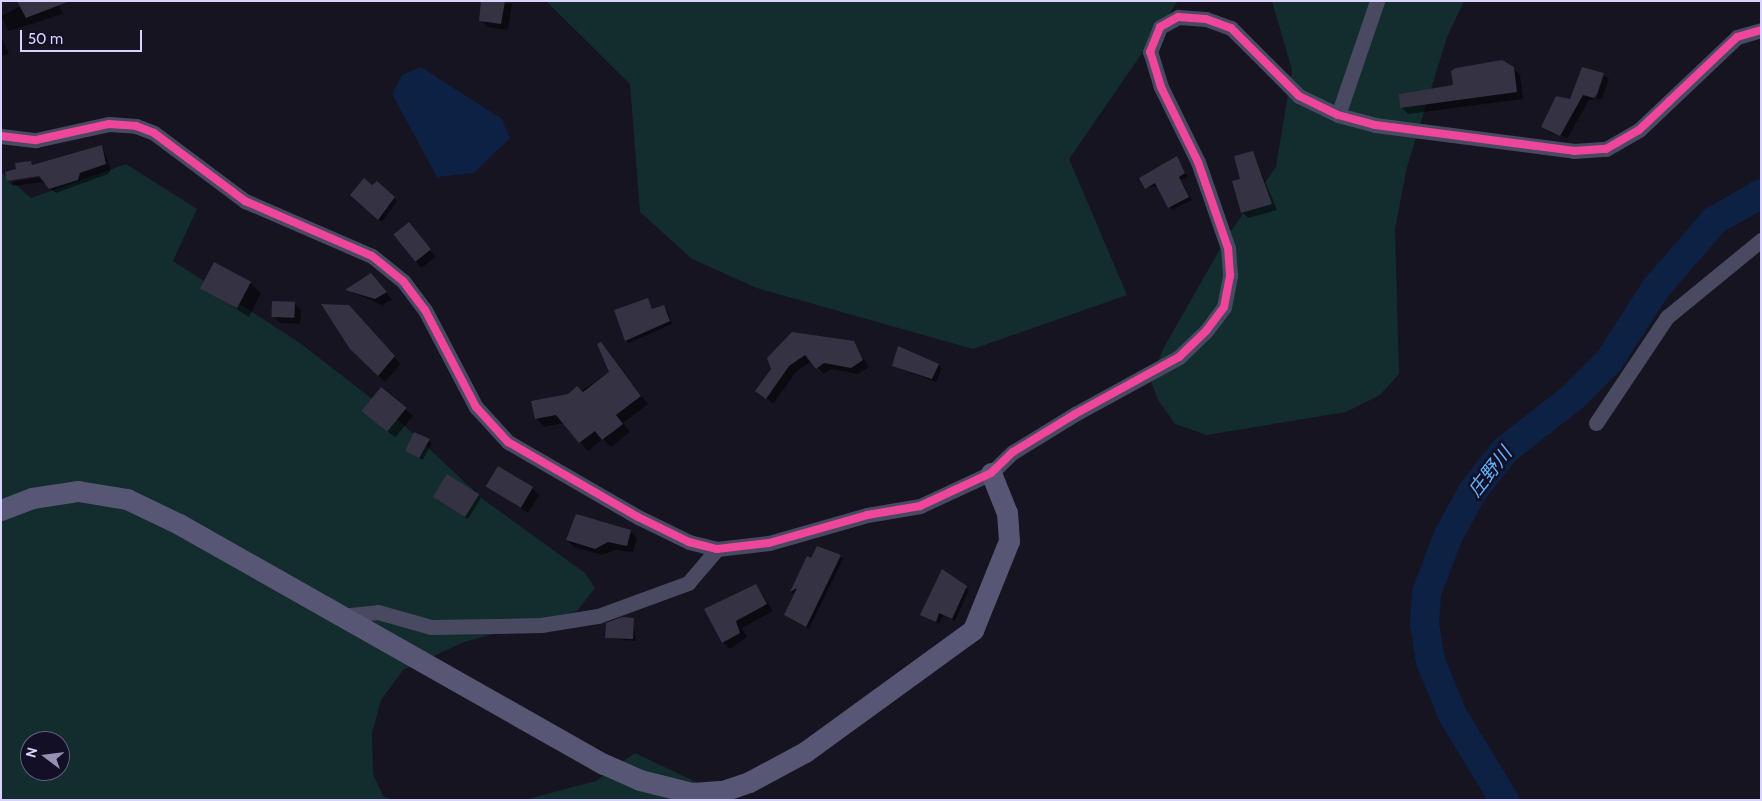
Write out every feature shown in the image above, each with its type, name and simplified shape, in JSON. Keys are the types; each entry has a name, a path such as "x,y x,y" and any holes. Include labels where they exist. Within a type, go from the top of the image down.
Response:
{"street":[{"path":"1338,115 1378,1"},
{"path":"1,136 36,140 109,124 136,126 154,133 245,201 372,256 403,281 424,310 476,408 508,442 638,517 689,542 717,550 768,543 868,515 920,506 991,473 1013,452 1067,419 1178,358 1224,307 1230,275 1228,248 1198,162 1158,78 1150,52 1160,27 1178,17 1206,19 1231,28 1299,96 1338,115 1375,125 1574,151 1606,149 1640,130 1737,37 1761,30"},
{"path":"1596,423 1667,317 1761,240"},
{"path":"1,510 32,498 78,491 126,500 604,764 674,789 723,791 749,782 805,752 973,630 1009,541 1007,513 991,473"},
{"path":"339,616 378,612 431,627 541,626 598,616 688,583 717,550"}],"green space":[{"path":"546,1 1178,1 1069,159 1127,295 973,349 757,288 692,259 640,212 630,84"},
{"path":"1272,1 1464,1 1447,37 1407,167 1395,229 1399,374 1380,395 1346,412 1207,435 1175,424 1158,400 1151,381 1163,349 1228,235 1276,167 1292,70"},
{"path":"126,164 197,209 173,261 300,343 394,416 484,500 585,573 595,588 577,611 464,642 403,670 381,700 372,733 373,774 383,796 394,800 1,800 1,172 31,198"},
{"path":"635,753 696,782 712,800 524,800 596,781"}],"water":[{"path":"421,67 502,119 510,138 474,173 437,177 392,94 402,75"}],"building":[{"path":"17,1 70,1 26,18"},
{"path":"481,1 505,1 501,24 479,21"},
{"path":"1502,60 1514,67 1517,92 1400,108 1399,94 1453,85 1451,71 1456,68"},
{"path":"1582,67 1604,73 1597,94 1594,98 1583,95 1560,136 1541,127 1556,96 1570,99"},
{"path":"102,145 106,164 80,173 78,180 49,189 39,176 7,181 5,172 16,169 15,163 31,161 32,165"},
{"path":"1253,151 1272,204 1241,213 1232,181 1240,179 1234,156"},
{"path":"1177,156 1185,173 1179,177 1189,197 1168,208 1155,183 1145,189 1139,178"},
{"path":"364,178 372,185 377,181 395,197 378,220 350,195"},
{"path":"409,222 431,249 415,262 393,235"},
{"path":"214,262 251,282 237,308 200,288"},
{"path":"371,273 387,292 375,299 345,290"},
{"path":"648,298 652,309 664,305 670,321 625,341 614,310"},
{"path":"272,301 295,302 294,318 271,317"},
{"path":"321,304 349,305 395,356 378,376 350,349"},
{"path":"792,332 854,341 863,360 851,368 824,363 816,369 805,355 789,366 766,399 755,391 771,369 767,358"},
{"path":"601,342 641,396 616,415 623,424 602,440 595,431 579,443 556,415 535,419 531,401 568,394 577,386 583,392 609,372 597,344"},
{"path":"898,346 939,364 932,379 892,366"},
{"path":"381,387 407,408 387,432 361,411"},
{"path":"414,432 430,439 419,458 405,451"},
{"path":"498,466 533,487 521,508 486,487"},
{"path":"447,474 479,494 465,517 433,497"},
{"path":"576,514 631,530 627,546 608,542 595,549 566,540"},
{"path":"817,546 841,555 806,627 784,615 797,588 790,592 807,556 811,558"},
{"path":"942,569 967,586 952,619 939,613 936,622 920,615"},
{"path":"756,584 767,604 736,621 740,633 722,643 704,609"},
{"path":"622,617 634,618 633,639 605,638 606,623"}],"waterway":[{"name":"庄野川","path":"1504,800 1452,714 1430,661 1424,623 1426,592 1448,535 1472,491 1504,450 1572,397 1608,361 1655,288 1714,220 1761,193"}],"cycle path":[{"path":"1,136 36,140 109,124 136,126 154,133 245,201 372,256 403,281 425,310 476,407 508,442 638,517 689,542 717,549 769,543 867,515 920,506 991,473 1013,452 1075,414 1179,357 1206,331 1224,307 1230,275 1228,248 1198,162 1161,87 1150,52 1160,27 1178,17 1206,19 1231,28 1299,96 1338,115 1375,125 1574,151 1606,149 1639,130 1737,37 1761,30"}]}
